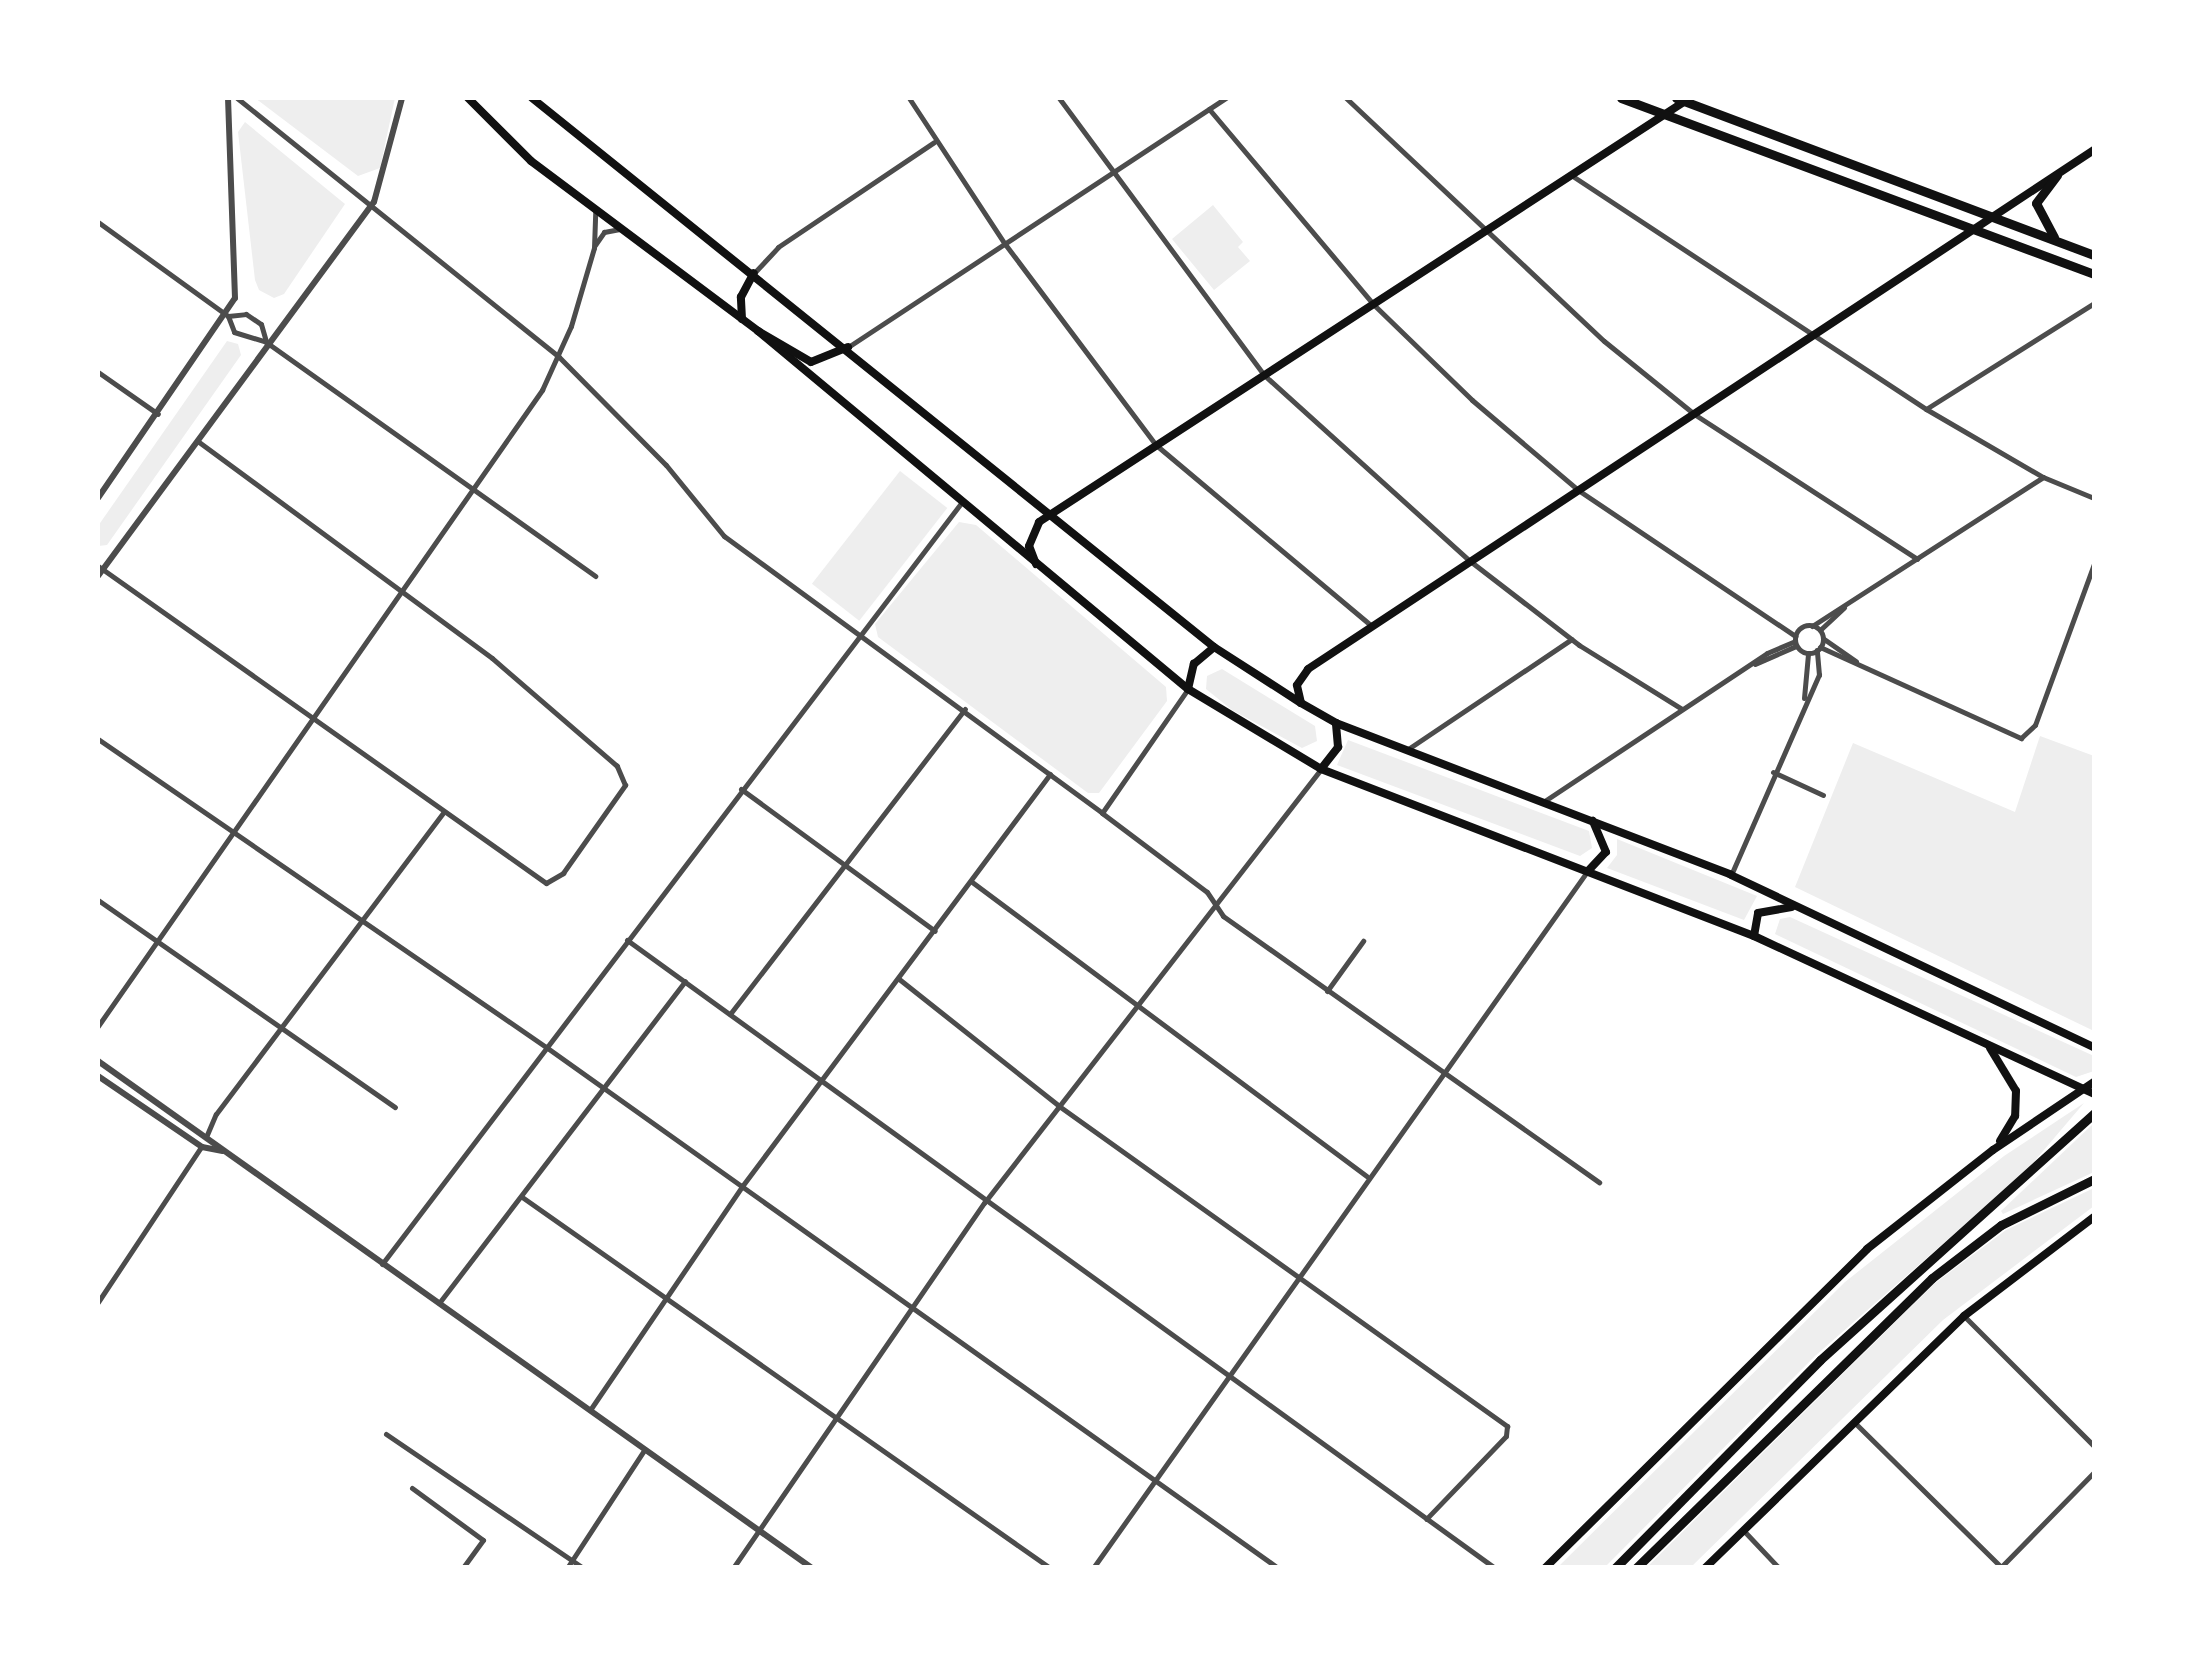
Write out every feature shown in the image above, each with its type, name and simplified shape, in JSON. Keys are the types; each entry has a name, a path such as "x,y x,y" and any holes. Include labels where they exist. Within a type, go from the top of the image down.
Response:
{"main road":[{"path":"468,98 594,211 742,318 1041,572 1188,689 1321,769 1754,936 2094,1094"},
{"path":"532,98 591,151 848,347 1214,647 1301,702 1336,722 1731,875 2094,1047"},
{"path":"1622,98 2094,274"},
{"path":"1041,572 1029,538 1050,514 1684,99 2094,255"},
{"path":"1301,702 1297,685 1303,674 2094,150"},
{"path":"2057,175 2036,202 2041,222 2060,242"},
{"path":"742,318 741,297 754,274"},
{"path":"758,331 811,362 848,347"},
{"path":"1188,689 1194,664 1214,647"},
{"path":"1321,769 1338,747 1336,722"},
{"path":"1588,871 1606,852 1591,818"},
{"path":"1754,936 1758,912 1767,907 1800,908"},
{"path":"1979,1039 2004,1063 2016,1092 2010,1128 1993,1150"},
{"path":"1545,1568 1834,1278 1993,1150 2094,1082"},
{"path":"1616,1568 1820,1360 2094,1112"},
{"path":"1636,1568 1932,1278 2001,1225 2094,1179"},
{"path":"1705,1568 1964,1316 2094,1217"}],"street":[{"path":"98,498 228,316 238,276 228,98"},
{"path":"237,98 374,202 559,357 666,465 724,536 1102,812 1327,991 1599,1182"},
{"path":"196,440 492,658 616,766 625,785 562,874 546,883 99,571 266,342 374,202 402,98"},
{"path":"909,98 934,142 1005,244 1156,445 1372,626"},
{"path":"1059,98 1110,175 1264,375 1470,561 1572,639 1682,709"},
{"path":"848,347 1226,98"},
{"path":"1346,98 1484,232 1694,414 1918,559"},
{"path":"1209,109 1373,304 1578,490 1796,641 1808,653 1804,701"},
{"path":"754,274 778,247 934,142"},
{"path":"1571,175 1926,410 2044,477 2094,498"},
{"path":"594,211 594,248"},
{"path":"98,222 228,316 234,332 266,342 595,576"},
{"path":"98,1026 308,717 472,489 559,357 594,248 604,232 620,229"},
{"path":"1926,410 2094,303"},
{"path":"228,316 246,314 261,324 266,342"},
{"path":"98,372 158,414"},
{"path":"1543,802 1747,666 1796,641 1812,626 2044,477"},
{"path":"382,1264 961,503"},
{"path":"1808,653 1819,648 2021,738 2035,726 2094,564"},
{"path":"1820,630 1853,600"},
{"path":"1731,875 1804,701 1821,670 1822,638 1820,630 1812,626"},
{"path":"1822,638 1867,669"},
{"path":"1407,750 1572,639"},
{"path":"1102,812 1188,689"},
{"path":"730,1014 966,710"},
{"path":"98,739 743,1185 1278,1568"},
{"path":"733,1568 984,1204 1321,769"},
{"path":"1773,772 1823,795"},
{"path":"590,1410 743,1185 1050,774"},
{"path":"741,789 935,931"},
{"path":"98,1302 202,1147 216,1114 443,813"},
{"path":"1094,1568 1296,1275 1440,1072 1481,1027 1588,871"},
{"path":"972,882 1367,1176"},
{"path":"98,900 396,1107"},
{"path":"627,940 1224,1378 1495,1568"},
{"path":"1327,991 1362,940"},
{"path":"898,979 1060,1106 1508,1426 1506,1436 1426,1519"},
{"path":"438,1304 685,981"},
{"path":"98,1061 812,1568"},
{"path":"98,1076 202,1147 223,1151"},
{"path":"522,1197 1050,1568"},
{"path":"1964,1316 2094,1446"},
{"path":"1853,1421 2001,1567 2094,1472"},
{"path":"386,1434 583,1568"},
{"path":"567,1568 645,1449"},
{"path":"412,1488 482,1540 463,1568"},
{"path":"1742,1529 1779,1568"}],"shaded area":[{"path":"255,98 395,98 380,168 358,176"},
{"path":"245,122 345,204 284,294 274,298 259,290 255,280 238,132"},
{"path":"1213,205 1243,242 1238,247 1250,261 1214,290 1172,239"},
{"path":"227,341 238,344 241,355 107,545 98,546 98,526"},
{"path":"900,471 947,508 859,621 812,584"},
{"path":"959,522 976,525 1166,687 1167,701 1099,793 1088,793 878,637 875,624"},
{"path":"1222,669 1315,726 1317,741 1302,748 1232,710 1206,689 1207,676"},
{"path":"2040,736 2094,756 2094,1031 1795,887 1853,743 2015,812"},
{"path":"1348,740 1589,831 1592,848 1580,856 1337,765"},
{"path":"1617,839 1757,896 1744,920 1607,868 1617,855"},
{"path":"1790,917 2094,1056 2094,1071 2076,1077 1775,934 1780,919"},
{"path":"2084,1103 2027,1170 1815,1356 1605,1567 1557,1568 1845,1282 2004,1156"},
{"path":"2094,1123 2094,1172 2003,1214 2001,1211"},
{"path":"2094,1188 2094,1206 1943,1320 1691,1567 1646,1568 1934,1284 2006,1230"}]}
